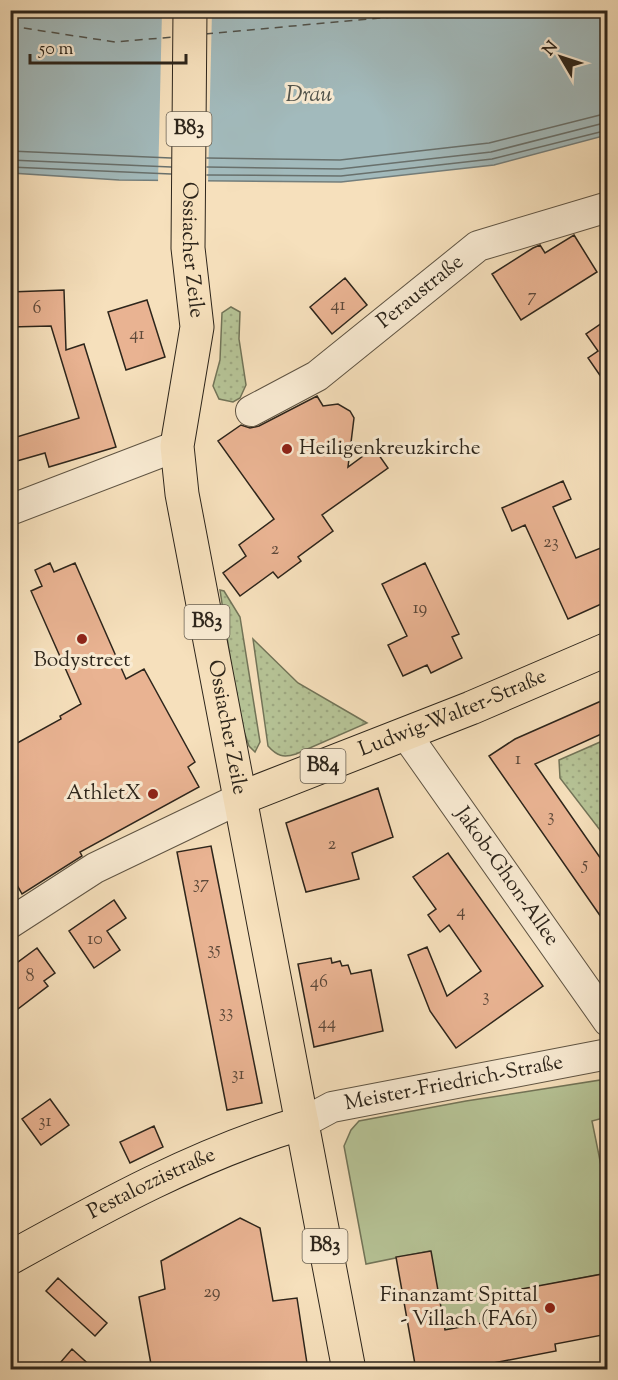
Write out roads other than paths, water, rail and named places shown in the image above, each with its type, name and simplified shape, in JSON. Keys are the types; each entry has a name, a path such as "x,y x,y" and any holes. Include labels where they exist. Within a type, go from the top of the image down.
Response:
{"main road":[{"name":"Ossiacher Zeile","path":"190,10 188,248 197,327 177,446 182,494 349,1370"},
{"name":"Ludwig-Walter-Straße","path":"241,798 608,649"},
{"name":"Pestalozzistraße","path":"10,1258 118,1198 177,1170 273,1131 302,1123"}],"street":[{"name":"Peraustraße","path":"251,411 316,376 478,246 608,207"},
{"path":"10,510 177,446"},
{"name":"Jakob-Ghon-Allee","path":"405,733 608,1021"},
{"name":"Ludwig-Walter-Straße","path":"10,923 95,868 241,798"},
{"name":"Meister-Friedrich-Straße","path":"302,1123 332,1107 608,1054"}],"water":[{"name":"Drau","path":"11,11 607,11 607,135 494,165 341,182 119,180 11,173"}],"place":[{"name":"Heiligenkreuzkirche","path":"287,449"},
{"name":"Bodystreet","path":"82,639"},
{"name":"AthletX","path":"153,794"},
{"name":"Finanzamt Spittal - Villach (FA61)","path":"550,1308"}]}
